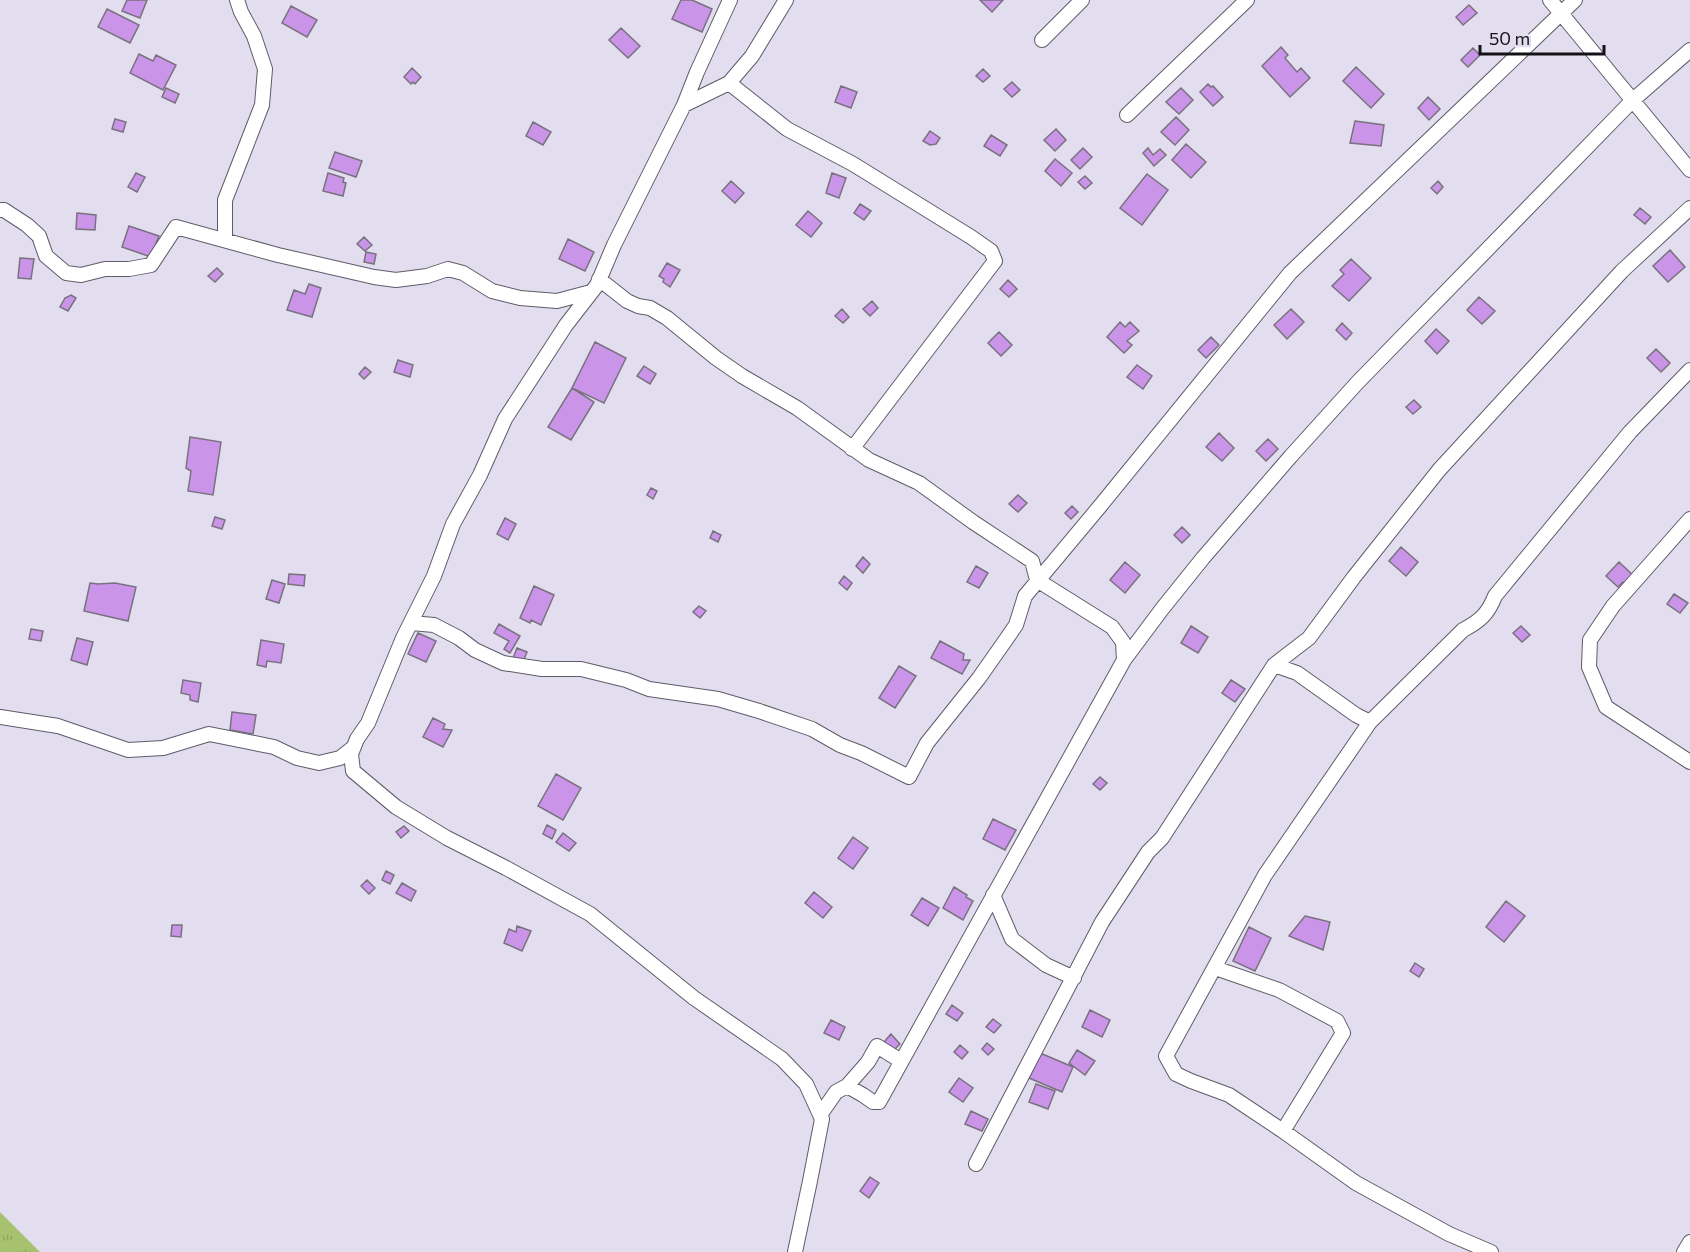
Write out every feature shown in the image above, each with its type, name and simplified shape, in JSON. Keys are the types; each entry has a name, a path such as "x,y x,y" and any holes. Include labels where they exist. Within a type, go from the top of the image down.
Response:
{"street":[{"path":"225,240 225,200 262,105 265,69 254,36 237,0"},
{"path":"730,0 684,105 599,279 505,419 480,476 453,524 434,576 368,723 357,739 351,754 353,771 396,807 447,838 590,914 694,998 783,1059 806,1084 822,1119 795,1252"},
{"path":"684,105 729,82 752,56 786,0"},
{"path":"1042,40 1082,0"},
{"path":"1127,115 1247,0"},
{"path":"1550,0 1690,170"},
{"path":"411,623 434,626 503,663 542,669 581,669 626,680 649,689 718,699 759,711 812,729 840,745 909,777 927,744 979,678 1016,625 1025,596 1037,580 1290,273 1575,0"},
{"path":"847,1086 873,1102 879,1102 1124,660 1203,558 1357,383 1633,100 1690,50"},
{"path":"729,82 787,129 853,164 971,237 991,251 995,261 852,449"},
{"path":"976,1164 1102,922 1148,852 1162,838 1274,665 1309,638 1439,470 1622,271 1690,208"},
{"path":"0,210 4,210 27,225 39,236 46,256 66,273 81,275 105,269 129,269 151,265 176,227 327,267 396,280 427,276 448,269 463,273 492,291 520,298 557,301 591,292"},
{"path":"599,279 627,301 650,308 667,318 716,358 797,408 852,449 869,460 919,483 1032,561 1053,560"},
{"path":"1491,1252 1449,1234 1356,1183 1229,1095 1176,1074 1166,1056 1264,875 1370,722 1462,630 1477,622 1490,609 1495,596 1630,432 1690,370"},
{"path":"1690,519 1613,606 1590,640 1588,667 1606,707 1690,762"},
{"path":"1032,561 1037,580 1112,627 1123,642 1124,660"},
{"path":"1274,665 1297,673 1356,715 1370,722"},
{"path":"0,717 58,726 128,750 163,748 209,734 274,747 297,758 319,763 340,758 354,747"},
{"path":"993,895 1012,939 1046,965 1074,978"},
{"path":"1215,968 1279,990 1337,1021 1343,1033 1283,1131"},
{"path":"820,1115 836,1092 847,1086 868,1062 877,1046 901,1061"},
{"path":"1684,1252 1690,1242"}],"green space":[{"path":"0,1212 40,1252 0,1252"}],"building":[{"path":"127,0 147,0 140,18 122,11"},
{"path":"681,0 692,0 712,9 702,32 672,19"},
{"path":"980,0 1003,0 992,12"},
{"path":"1469,5 1477,13 1463,25 1456,17"},
{"path":"291,6 317,20 307,37 282,23"},
{"path":"107,9 139,25 130,43 98,27"},
{"path":"621,28 640,46 628,58 609,40"},
{"path":"1281,47 1288,55 1285,58 1297,72 1301,68 1310,78 1290,97 1262,66"},
{"path":"1473,48 1480,55 1468,67 1461,60"},
{"path":"139,54 153,61 156,55 176,65 163,90 130,73"},
{"path":"1356,67 1384,94 1371,108 1343,81"},
{"path":"412,68 421,77 415,84 413,82 411,84 404,77"},
{"path":"983,69 990,76 983,82 976,76"},
{"path":"1012,82 1020,90 1012,97 1004,89"},
{"path":"1208,84 1223,97 1213,106 1200,92"},
{"path":"841,86 857,92 851,108 835,102"},
{"path":"166,88 179,94 175,103 162,97"},
{"path":"1181,88 1193,100 1179,114 1166,102"},
{"path":"1428,97 1440,109 1429,120 1418,108"},
{"path":"1176,117 1189,130 1175,145 1161,132"},
{"path":"115,119 126,122 123,132 112,129"},
{"path":"1355,121 1384,125 1381,146 1350,143"},
{"path":"533,122 551,132 543,145 526,136"},
{"path":"1056,129 1066,140 1055,151 1044,140"},
{"path":"930,131 940,138 936,144 930,145 923,141"},
{"path":"991,135 1007,145 1000,156 984,146"},
{"path":"1186,144 1206,162 1191,178 1172,160"},
{"path":"1083,148 1092,157 1080,169 1071,160"},
{"path":"1148,148 1153,155 1160,149 1166,155 1154,166 1143,153"},
{"path":"335,152 362,161 356,177 329,168"},
{"path":"1055,159 1072,173 1061,186 1045,171"},
{"path":"136,173 145,177 137,192 128,187"},
{"path":"328,173 344,178 343,182 346,183 343,196 323,191"},
{"path":"832,173 846,178 839,198 826,193"},
{"path":"1147,174 1168,190 1142,225 1120,208"},
{"path":"1085,176 1092,183 1085,189 1078,182"},
{"path":"731,181 744,193 735,203 722,191"},
{"path":"1438,181 1443,187 1437,194 1431,188"},
{"path":"860,204 871,211 864,220 854,213"},
{"path":"1640,208 1651,217 1645,224 1634,215"},
{"path":"808,211 822,223 811,237 796,225"},
{"path":"77,213 96,215 95,230 76,229"},
{"path":"129,226 159,236 151,257 122,247"},
{"path":"364,237 372,245 365,251 357,244"},
{"path":"568,239 594,252 585,271 559,259"},
{"path":"1670,250 1685,267 1668,282 1653,266"},
{"path":"366,252 376,254 374,264 364,262"},
{"path":"20,258 34,259 31,279 18,278"},
{"path":"1351,259 1371,278 1349,301 1332,286 1344,274 1340,270"},
{"path":"667,263 680,270 670,287 659,276"},
{"path":"217,268 223,274 215,282 208,276"},
{"path":"1008,280 1017,289 1009,297 1000,289"},
{"path":"309,284 321,288 312,317 287,310 294,290 305,294"},
{"path":"71,295 76,298 68,311 60,307 65,298"},
{"path":"1479,297 1495,311 1482,324 1467,310"},
{"path":"872,301 878,308 870,316 863,309"},
{"path":"842,309 849,317 843,323 835,316"},
{"path":"1291,309 1304,322 1287,339 1274,325"},
{"path":"1120,322 1125,327 1130,322 1139,331 1127,341 1132,345 1124,353 1107,337"},
{"path":"1342,323 1352,333 1346,340 1336,330"},
{"path":"1436,329 1449,341 1437,354 1425,341"},
{"path":"999,332 1012,345 1001,356 988,343"},
{"path":"1211,337 1219,345 1206,358 1198,350"},
{"path":"595,342 626,358 604,403 572,388"},
{"path":"1656,349 1670,363 1661,372 1647,358"},
{"path":"398,360 413,365 410,377 394,372"},
{"path":"1137,365 1152,376 1143,389 1127,377"},
{"path":"644,366 656,374 650,384 637,376"},
{"path":"365,367 371,372 364,379 359,374"},
{"path":"572,388 594,402 571,440 548,427"},
{"path":"1414,400 1421,407 1413,414 1406,407"},
{"path":"1219,433 1234,448 1222,461 1206,447"},
{"path":"190,437 221,442 213,495 188,491 191,471 186,468"},
{"path":"1268,439 1278,449 1266,461 1256,451"},
{"path":"651,488 657,491 653,499 647,495"},
{"path":"1018,495 1027,503 1018,512 1009,504"},
{"path":"1072,506 1078,512 1071,519 1065,513"},
{"path":"215,517 225,520 222,529 212,526"},
{"path":"505,518 516,524 508,540 497,534"},
{"path":"1182,527 1190,535 1182,543 1174,535"},
{"path":"713,531 721,535 718,542 710,538"},
{"path":"1401,547 1418,562 1406,576 1389,561"},
{"path":"863,557 870,564 863,573 856,566"},
{"path":"1125,562 1140,575 1125,593 1110,580"},
{"path":"1619,562 1636,578 1627,586 1623,582 1618,587 1606,576"},
{"path":"976,566 988,573 979,588 967,582"},
{"path":"289,574 305,575 304,586 288,584"},
{"path":"844,576 852,583 847,590 839,583"},
{"path":"272,580 285,584 279,603 266,599"},
{"path":"90,583 115,583 136,587 128,621 84,611"},
{"path":"534,586 554,595 541,625 520,618"},
{"path":"1674,594 1688,603 1680,613 1667,604"},
{"path":"699,606 706,611 700,618 693,612"},
{"path":"499,624 520,636 510,653 504,649 509,641 494,633"},
{"path":"1191,626 1208,637 1198,653 1181,643"},
{"path":"1521,626 1530,635 1522,642 1513,633"},
{"path":"31,629 43,631 41,641 29,639"},
{"path":"418,633 436,641 426,662 408,654"},
{"path":"77,638 93,642 87,665 71,660"},
{"path":"261,640 284,644 281,663 267,661 266,667 257,665"},
{"path":"940,641 964,654 963,660 970,660 962,674 931,658"},
{"path":"517,648 527,652 523,662 513,658"},
{"path":"899,666 916,676 895,708 879,698"},
{"path":"183,680 201,683 198,702 190,700 190,695 181,693"},
{"path":"1231,680 1245,689 1235,702 1222,693"},
{"path":"232,712 256,715 253,734 230,730"},
{"path":"433,718 445,724 443,729 452,730 443,747 423,737"},
{"path":"556,774 581,788 563,820 538,806"},
{"path":"1100,777 1107,783 1100,790 1093,784"},
{"path":"993,819 1016,830 1005,850 983,839"},
{"path":"547,825 556,830 552,839 543,834"},
{"path":"404,826 409,831 401,838 396,832"},
{"path":"563,833 576,843 569,851 556,842"},
{"path":"853,837 868,848 853,869 838,858"},
{"path":"386,871 394,875 390,884 382,880"},
{"path":"367,880 375,888 369,894 361,886"},
{"path":"402,883 416,891 411,901 396,893"},
{"path":"954,887 973,901 963,920 943,908"},
{"path":"814,892 832,907 823,918 805,903"},
{"path":"922,898 939,908 928,926 911,915"},
{"path":"1506,901 1525,916 1504,942 1486,927"},
{"path":"1305,916 1330,922 1323,950 1289,936"},
{"path":"172,925 182,925 181,937 171,936"},
{"path":"517,926 531,931 522,951 504,943 509,929 516,932"},
{"path":"1249,927 1271,938 1255,971 1233,961"},
{"path":"1415,963 1424,969 1419,977 1410,971"},
{"path":"952,1005 963,1013 957,1021 946,1014"},
{"path":"1090,1010 1110,1020 1102,1037 1082,1027"},
{"path":"993,1019 1001,1025 994,1033 986,1027"},
{"path":"831,1020 845,1027 839,1040 824,1033"},
{"path":"891,1034 900,1044 893,1051 884,1042"},
{"path":"987,1043 994,1049 988,1055 982,1049"},
{"path":"960,1045 968,1052 962,1059 954,1052"},
{"path":"1077,1050 1095,1061 1085,1075 1069,1063"},
{"path":"1040,1053 1073,1067 1062,1092 1029,1078"},
{"path":"959,1078 973,1088 963,1102 949,1092"},
{"path":"1036,1084 1055,1091 1048,1109 1029,1102"},
{"path":"971,1111 988,1119 982,1131 965,1124"},
{"path":"870,1177 879,1183 869,1198 860,1191"}]}
